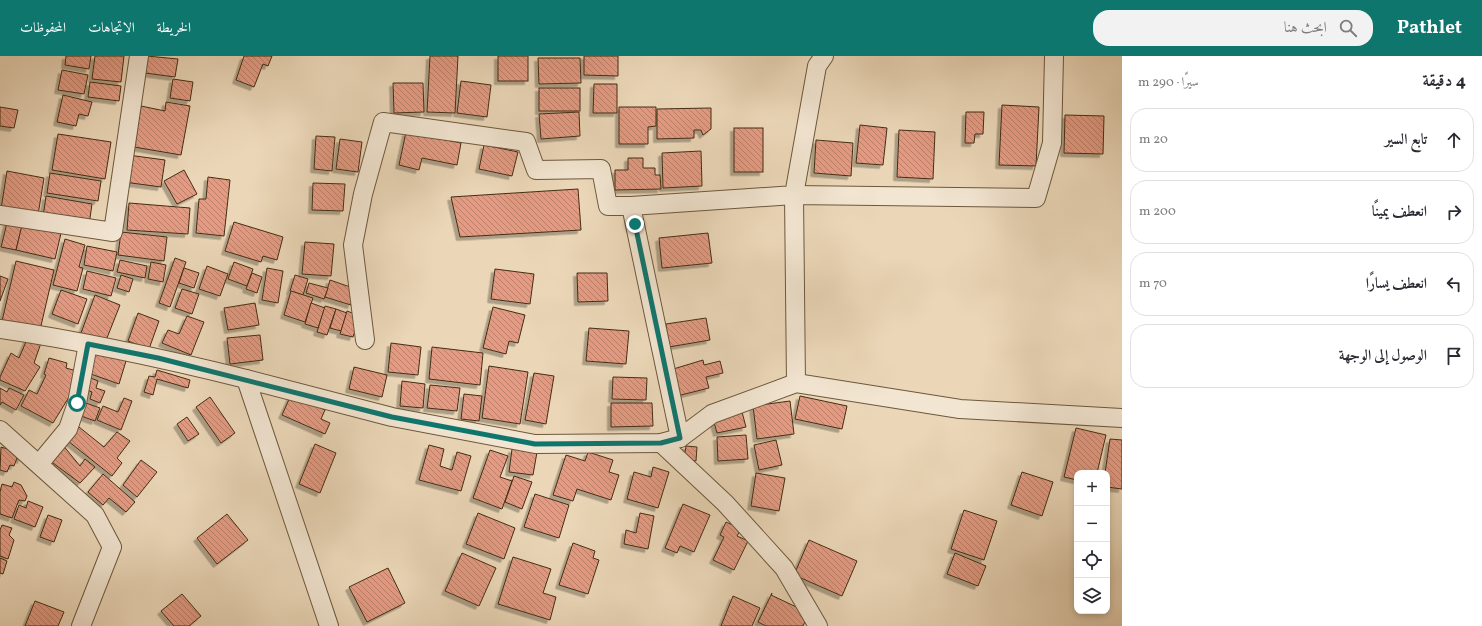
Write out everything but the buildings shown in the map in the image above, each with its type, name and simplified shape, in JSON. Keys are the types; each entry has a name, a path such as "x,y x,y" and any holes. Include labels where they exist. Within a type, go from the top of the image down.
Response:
{"street":[{"path":"0,215 113,232 140,56"},
{"path":"796,383 794,195 817,66 824,56"},
{"path":"365,340 353,245 363,194 383,122 526,142 536,170 601,169 608,206 630,206 794,195 1036,198 1052,143 1054,56"},
{"path":"630,206 680,438"},
{"path":"0,329 158,358 392,417 535,444 661,443 680,438 712,414 796,383 960,409 1122,418"},
{"path":"39,464 68,429 77,403 88,344"},
{"path":"246,379 329,626"},
{"path":"0,430 95,515 112,547 81,626"},
{"path":"661,443 724,503 784,568 818,626"}],"route":[{"path":"77,403 88,344 158,358 246,379 392,417 535,444 661,443 680,438 635,224"}]}
